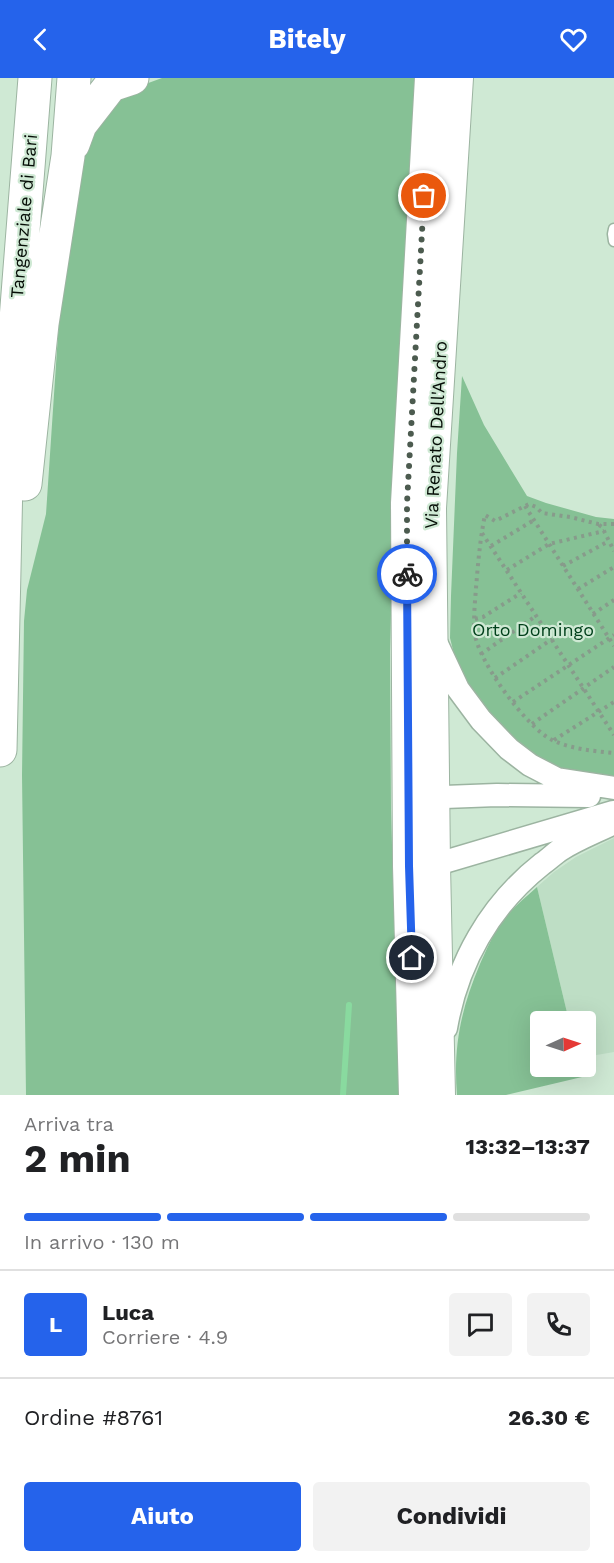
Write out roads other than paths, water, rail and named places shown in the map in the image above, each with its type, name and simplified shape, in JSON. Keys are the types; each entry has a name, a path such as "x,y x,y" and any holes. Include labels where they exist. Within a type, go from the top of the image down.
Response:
{"highway":[{"name":"Tangenziale di Bari","path":"0,750 7,434 35,78"},
{"path":"4,563 22,513 42,324 68,156 74,78"},
{"path":"68,156 80,125 111,85 132,78"}],"street":[{"name":"Via Renato Dell'Andro","path":"422,866 421,797 407,503 431,78"},
{"name":"Via Renato Dell'Andro","path":"421,797 431,631 430,508 458,78"},
{"path":"431,631 458,688 482,720 509,749 530,765 557,779 614,788"},
{"path":"421,797 614,796"},
{"path":"422,866 614,812"},
{"path":"439,1085 449,1010 466,961 483,928 509,894 532,872 560,850 614,823"},
{"path":"422,866 439,1085"},
{"path":"415,1095 422,866"}],"lane":[{"path":"614,229 614,241"}],"waterway":[{"path":"343,1095 349,1005"}],"park label":[{"name":"Orto Domingo","path":"533,630"}]}
